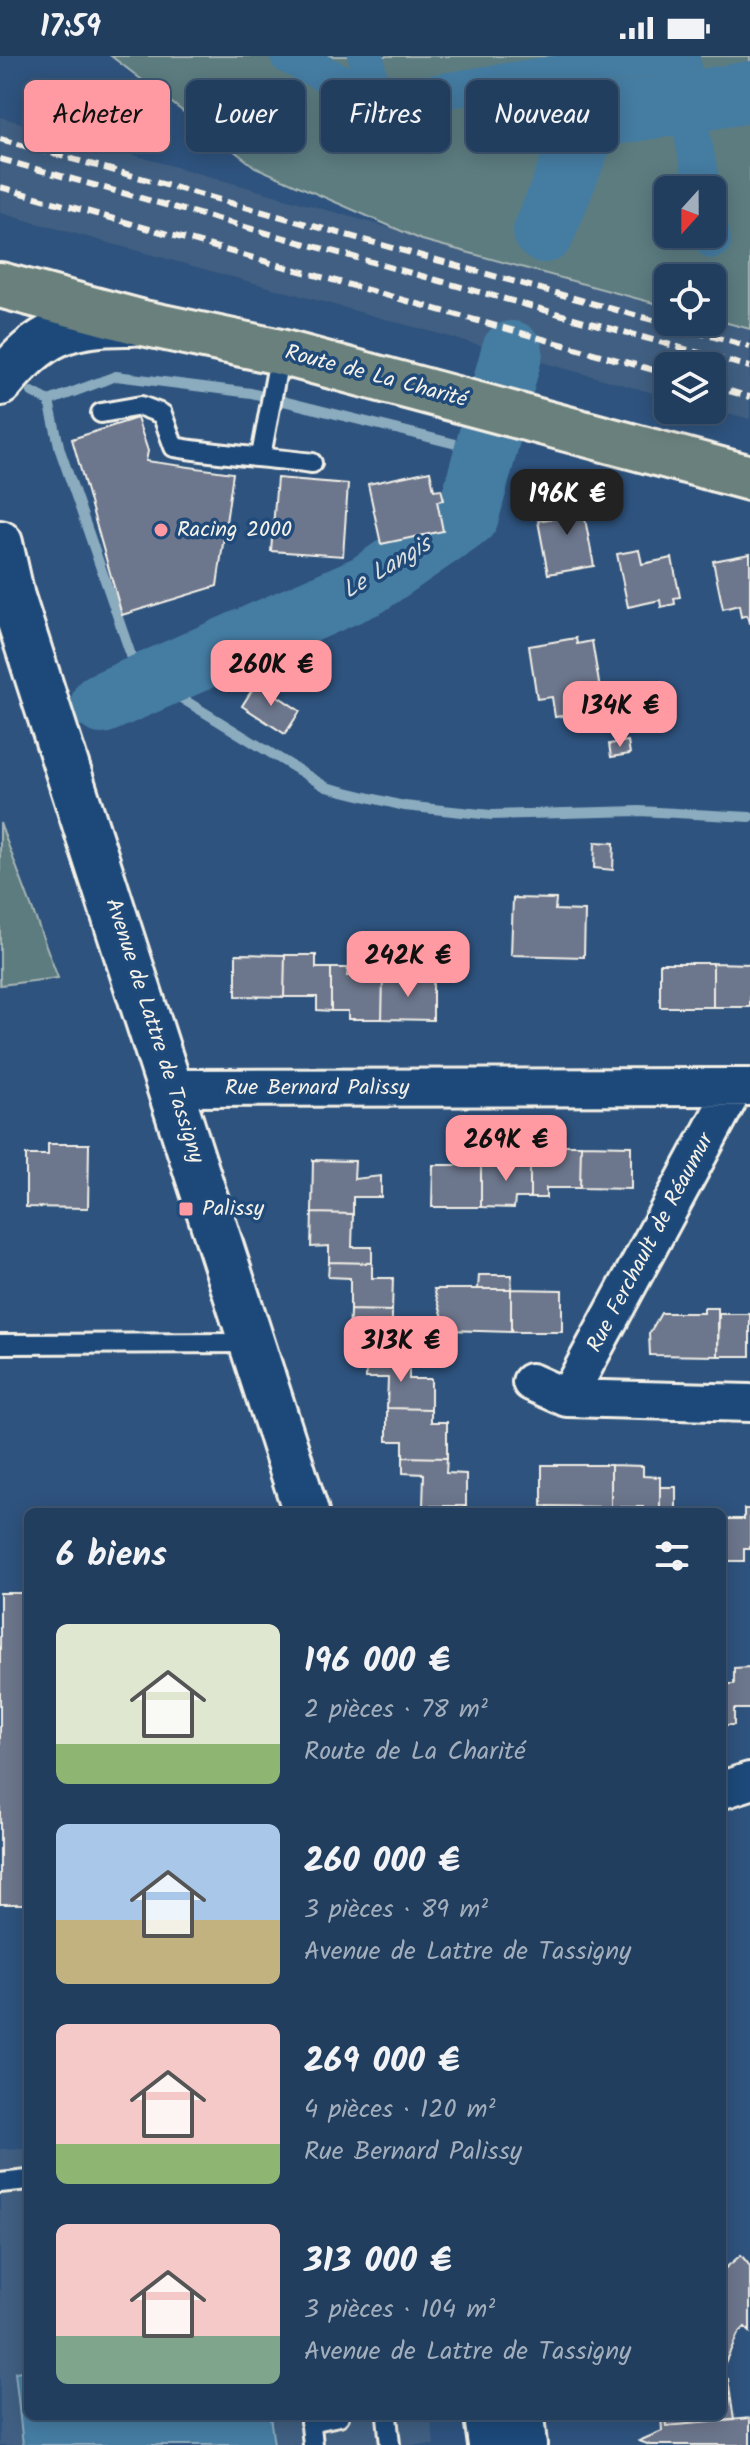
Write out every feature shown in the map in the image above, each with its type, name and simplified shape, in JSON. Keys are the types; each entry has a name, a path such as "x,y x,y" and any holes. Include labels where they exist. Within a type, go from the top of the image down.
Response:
{"main road":[{"name":"Route de La Charité","path":"0,285 143,323 277,367 454,398 750,478"},
{"path":"0,383 25,352 70,327 95,323 143,323"},
{"name":"Avenue de Lattre de Tassigny","path":"0,543 6,585 62,748 305,1508"},
{"path":"488,2420 491,2445"},
{"path":"521,2420 524,2445"}],"street":[{"name":"Rue Bernard Palissy","path":"172,1088 742,1087"},
{"name":"Rue Ferchault de Réaumur","path":"567,1398 742,1087"},
{"path":"531,1382 567,1398 750,1403"},
{"path":"726,1789 750,1781"}],"lane":[{"path":"261,456 277,367"},
{"path":"101,413 141,406 162,414 174,447 232,457 261,456 312,463"},
{"path":"0,1344 252,1343"},
{"path":"0,2183 24,2180"},
{"path":"310,2420 313,2445"},
{"path":"387,2420 390,2445"}],"shaded area":[{"path":"0,117 24,124 24,152 123,152 654,303 654,336 726,336 726,323 750,329 750,419 726,413 726,352 654,352 654,393 0,213"},
{"path":"0,2149 24,2149 24,2420 431,2420 434,2445 0,2445"},
{"path":"24,2371 24,2420 271,2420 274,2445 23,2445 15,2372"}],"green space":[{"path":"111,56 750,56 750,329 726,323 726,264 654,264 654,303 422,240 255,167 236,152 305,152 305,80 186,80 186,114 170,101 170,80 142,80"},
{"path":"0,823 58,978 0,985"}],"building":[{"name":"Racing 2000","path":"137,418 148,451 146,461 233,473 217,586 122,615 72,439"},
{"path":"430,471 434,490 441,489 444,500 437,501 443,531 381,544 368,484"},
{"path":"277,478 348,484 343,556 271,551"},
{"path":"580,493 594,566 548,574 538,521 560,517 557,498"},
{"path":"639,550 642,564 672,558 680,597 674,598 675,604 661,607 660,600 628,607 617,554"},
{"path":"750,554 749,623 747,615 741,617 739,605 723,609 713,561"},
{"path":"576,638 577,644 592,641 600,689 583,692 586,712 555,717 552,697 537,699 529,646"},
{"path":"257,682 300,711 285,734 242,706"},
{"path":"628,741 630,754 611,757 609,744"},
{"path":"595,842 614,843 613,870 594,868"},
{"path":"513,898 556,899 555,910 585,911 584,957 511,955"},
{"path":"236,954 285,955 284,997 236,996"},
{"path":"285,955 316,955 316,968 331,968 331,1011 317,1010 317,997 284,997"},
{"path":"660,963 713,963 713,1007 660,1007"},
{"path":"713,963 750,964 750,1007 713,1007"},
{"path":"331,968 348,968 347,976 383,977 382,1019 348,1019 348,1011 331,1011"},
{"path":"383,977 433,978 433,1020 382,1019"},
{"path":"48,1144 89,1144 88,1208 26,1207 26,1155 48,1155"},
{"path":"546,1145 581,1145 580,1188 546,1188 546,1198 530,1198 530,1156 546,1156"},
{"path":"581,1145 631,1146 631,1189 580,1188"},
{"path":"515,1155 530,1156 530,1198 515,1198 514,1208 481,1207 481,1165 515,1166"},
{"path":"313,1160 355,1161 354,1179 381,1176 381,1197 353,1197 353,1214 312,1213"},
{"path":"433,1165 481,1165 481,1207 432,1207"},
{"path":"312,1213 353,1214 352,1247 372,1247 372,1263 329,1262 329,1246 311,1247"},
{"path":"329,1262 372,1263 372,1278 393,1278 392,1311 350,1310 350,1278 328,1277"},
{"path":"479,1275 512,1275 511,1289 478,1289"},
{"path":"434,1289 511,1289 511,1332 447,1330"},
{"path":"511,1289 562,1290 562,1332 511,1332"},
{"path":"704,1308 718,1308 718,1356 650,1355 649,1334 661,1313 704,1313"},
{"path":"350,1310 392,1311 392,1344 409,1345 409,1360 366,1359 366,1344 349,1344"},
{"path":"719,1314 750,1314 750,1356 718,1356"},
{"path":"366,1359 409,1360 409,1379 431,1379 431,1409 387,1408 388,1378 366,1378"},
{"path":"387,1408 431,1409 431,1422 447,1422 447,1458 403,1457 403,1441 387,1441"},
{"path":"403,1457 447,1458 446,1473 466,1474 466,1506 423,1506 424,1474 403,1473"},
{"path":"542,1465 611,1465 611,1507 542,1506"},
{"path":"611,1465 643,1466 643,1476 660,1477 660,1508 611,1507"},
{"path":"660,1487 676,1487 676,1508 660,1508"},
{"path":"423,1506 466,1506 466,1508"},
{"path":"548,1506 611,1507 611,1508"},
{"path":"744,1509 750,1509 750,1549 744,1549 744,1561 726,1561 726,1519 744,1519"},
{"path":"0,1593 24,1593 24,1904 0,1904"},
{"path":"750,1667 750,1709 734,1709 734,1725 726,1725 726,1684 734,1684 734,1668"},
{"path":"741,2255 750,2266 750,2332 745,2327 738,2334 726,2360 726,2268"},
{"path":"726,2379 734,2420 666,2426 665,2420 726,2420"},
{"path":"750,2418 750,2445 650,2445 639,2441 662,2431 661,2420 665,2420 666,2426"}],"waterway":[{"path":"288,56 379,101 666,56"},
{"path":"366,56 370,80"},
{"path":"682,56 686,102 700,176"},
{"name":"Le Langis","path":"544,232 590,118 750,92"},
{"name":"Le Langis","path":"102,703 368,585 468,516 512,352"},
{"path":"32,392 49,401 116,376 251,393 488,452"},
{"path":"49,401 60,450 134,664 155,682 326,787 404,806 491,815 639,811 750,817"}],"railway":[{"path":"0,139 750,347"},
{"path":"0,159 750,367"},
{"path":"0,187 654,370"},
{"path":"726,390 750,397"}],"place":[{"name":"Racing 2000","path":"161,530"},
{"name":"Palissy","path":"186,1209"}]}
